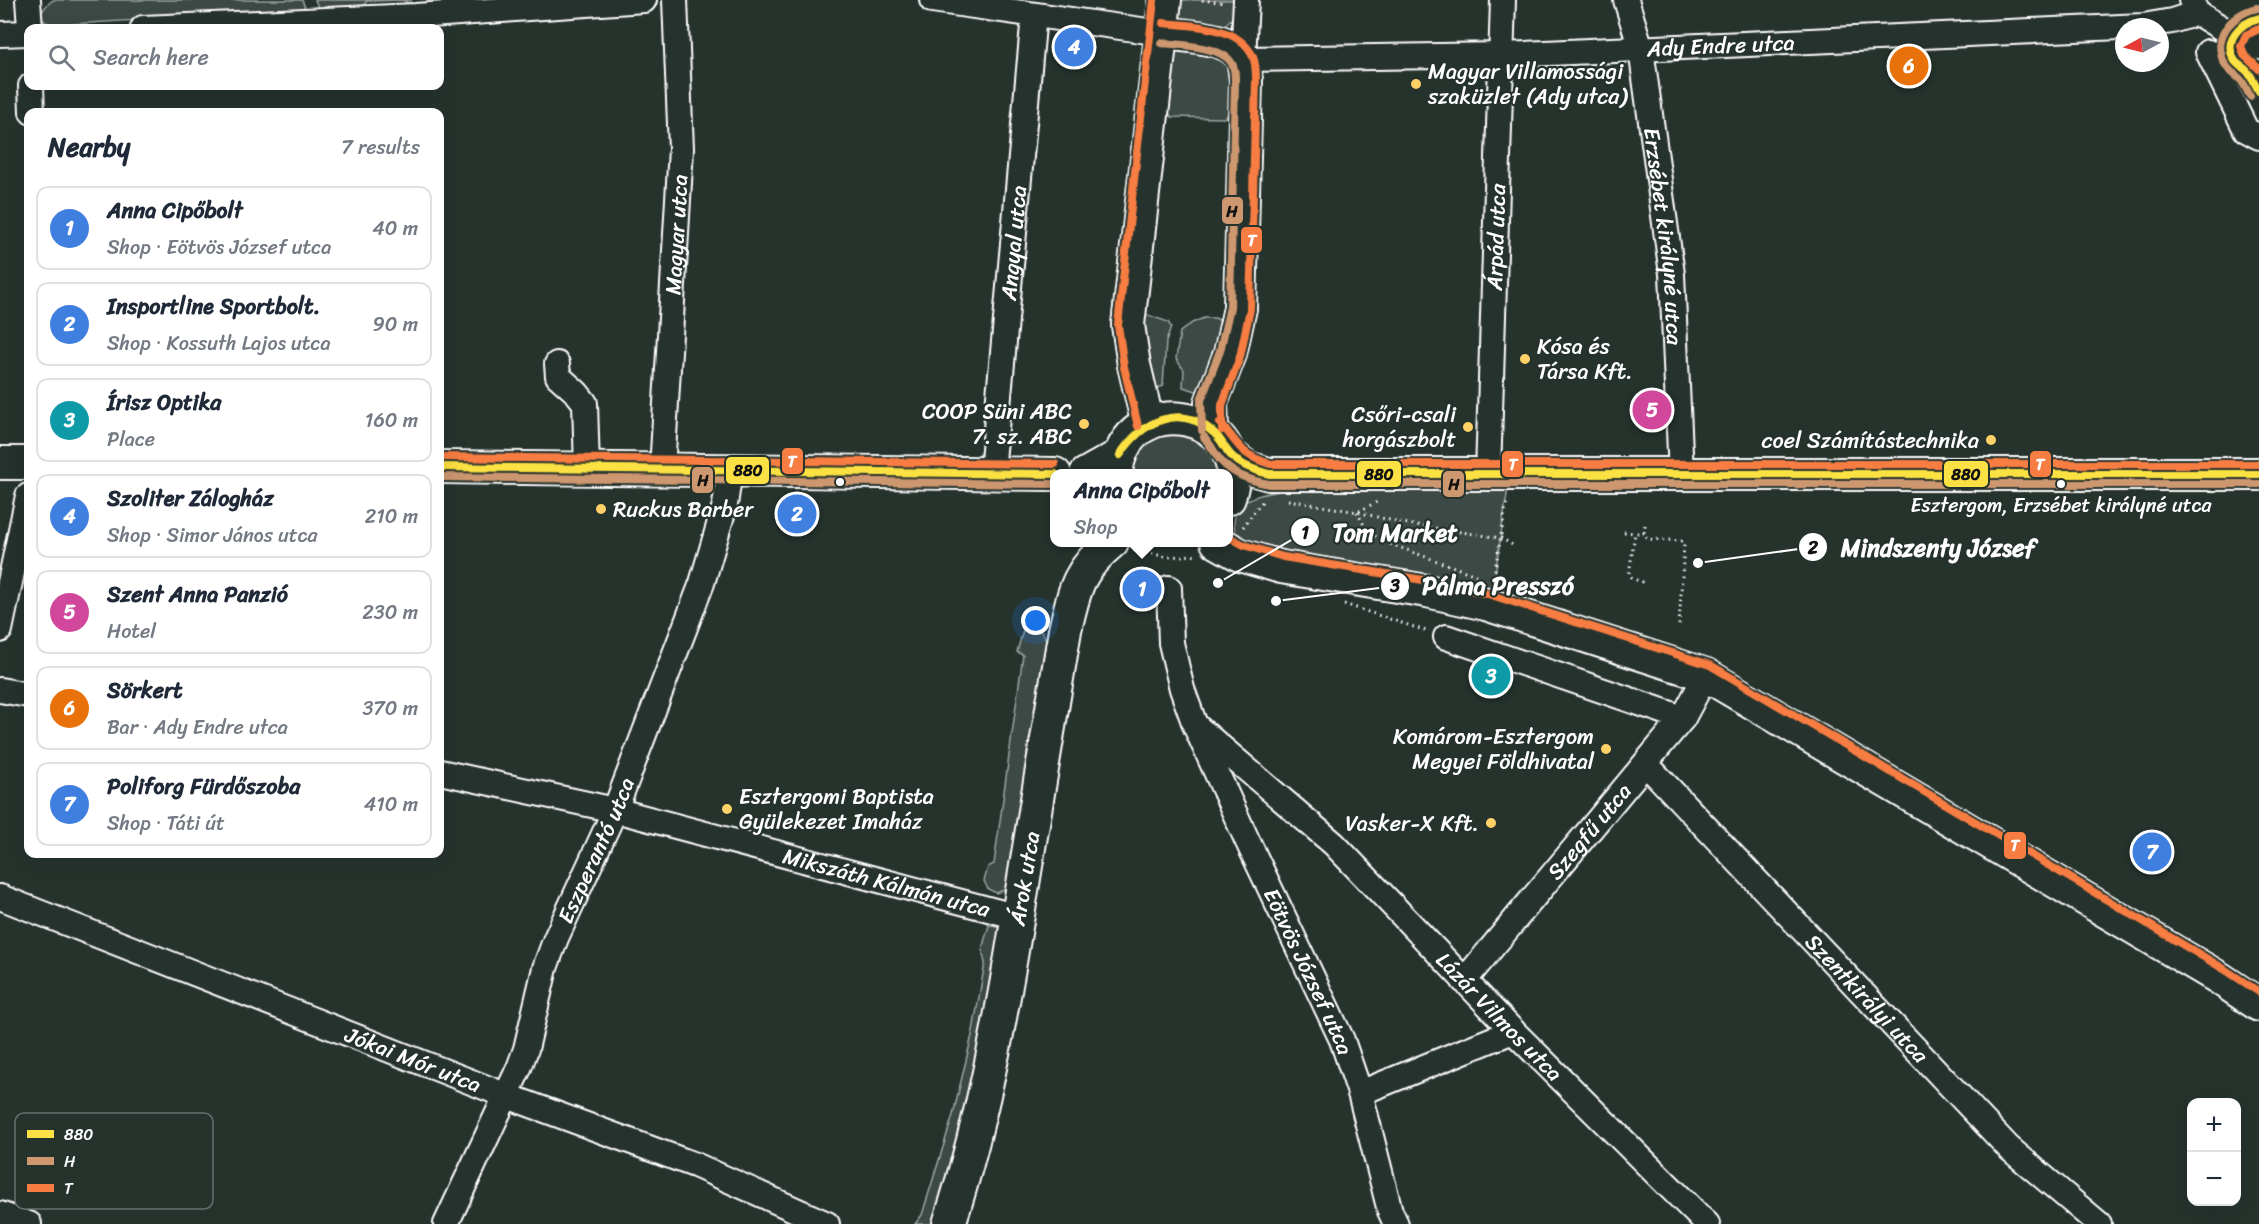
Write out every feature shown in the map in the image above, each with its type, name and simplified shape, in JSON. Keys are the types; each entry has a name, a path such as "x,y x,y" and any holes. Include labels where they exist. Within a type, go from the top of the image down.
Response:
{"main road":[{"path":"1148,424 1136,376 1128,326 1165,0"},
{"path":"1162,33 1218,41 1232,46 1243,59 1246,80 1240,308 1230,354 1211,403 1220,442 1233,469"},
{"path":"1102,469 1118,464 1126,442 1148,424 1164,418 1180,417 1197,422 1248,468 1269,474 2259,474"},
{"path":"0,463 24,463"},
{"path":"444,467 1050,474"},
{"path":"1233,470 1233,486"},
{"path":"1233,496 1269,474"},
{"name":"Árok utca","path":"949,1224 963,1182 993,1055 1065,630 1076,585 1095,556 1107,547"},
{"path":"1227,547 1240,555 1281,567 1427,591 1495,590 1706,675 2209,972 2259,1005"}],"street":[{"path":"28,0 30,24"},
{"path":"309,0 318,15 325,21"},
{"path":"247,24 644,0"},
{"name":"Magyar utca","path":"662,470 681,149 675,0"},
{"path":"932,0 1162,33"},
{"path":"1243,59 1246,0"},
{"name":"Árpád utca","path":"1499,474 1503,0"},
{"name":"Erzsébet királyné utca","path":"1626,0 1641,49 1672,274 1681,475"},
{"path":"2194,6 2245,25 2231,44 2235,59 2255,78"},
{"name":"Ady Endre utca","path":"1243,59 1503,55 2143,26 2172,21 2194,6"},
{"name":"Angyal utca","path":"992,472 1034,15"},
{"path":"0,34 24,33"},
{"path":"2208,52 2246,130 2259,137"},
{"path":"31,90 32,108"},
{"path":"557,364 558,376 585,403 587,469"},
{"name":"Eszperantó utca","path":"446,1224 507,1096 526,1049 545,968 556,938 615,810 702,583 725,505 730,470"},
{"path":"0,630 24,515"},
{"name":"Eötvös József utca","path":"1169,588 1171,643 1182,689 1195,725 1342,1040 1360,1093 1387,1220"},
{"path":"1446,637 1683,718"},
{"name":"Szegfű utca","path":"1464,981 1683,718 1706,675"},
{"path":"0,690 24,694"},
{"name":"Eötvös József utca","path":"1195,725 1293,808"},
{"name":"Szentkirályi utca","path":"1646,764 2009,1148 2099,1224"},
{"name":"Mikszáth Kálmán utca","path":"444,773 615,810 1018,917"},
{"name":"Lázár Vilmos utca","path":"1293,808 1334,844 1513,1031 1707,1224"},
{"name":"Jókai Mór utca","path":"0,897 507,1096 695,1166 827,1224"},
{"path":"1360,1093 1513,1031"},
{"path":"0,1214 28,1224"}],"path":[{"path":"1233,532 1266,498 1269,474"},
{"path":"1357,512 1364,525 1379,540 1495,590 1501,538 1499,474"},
{"path":"1288,500 1357,512 1402,523 1501,538 1514,546"},
{"path":"1645,525 1644,533 1648,539 1681,541 1684,545 1679,625"},
{"path":"1624,532 1644,533"},
{"path":"1635,533 1629,574 1633,579 1643,582"},
{"path":"1662,540 1662,547"}],"shaded area":[{"path":"53,0 302,0 306,10 52,24 42,18 42,11"},
{"path":"315,0 403,0 367,1 362,7 319,9"},
{"path":"1175,0 1236,0 1234,16 1225,25 1176,18"},
{"path":"1174,50 1213,55 1229,67 1230,112 1224,118 1172,117 1166,110"},
{"path":"1145,314 1168,322 1171,327 1166,342 1163,386 1153,389 1140,315"},
{"path":"1204,318 1215,318 1223,322 1203,393 1183,387 1184,370 1176,359 1180,332"},
{"path":"1159,432 1190,434 1213,454 1218,469 1126,469 1127,464"},
{"path":"1305,488 1508,488 1493,587 1297,557 1248,541 1235,531 1235,518 1239,508 1246,501 1268,493"},
{"path":"1031,626 1040,630 1046,639 1032,748 1009,888 996,893 988,889 984,881 988,867 994,864 1023,655 1017,652 1023,630"},
{"path":"989,925 997,926 1001,932 996,977 938,1224 915,1224 922,1215 953,1115 973,1031 985,963 982,949"}],"transit line":[{"name":"T","path":"1138,426 1124,367 1118,325 1154,0"},
{"name":"H","path":"2250,96 2241,80 2227,67 2220,48 2221,38 2231,22 2247,11 2257,8"},
{"name":"880","path":"2259,18 2240,28 2232,39 2231,46 2235,61 2248,72 2259,91"},
{"name":"T","path":"1163,23 1214,29 1226,33 1246,46 1253,57 1255,66 1250,309 1240,357 1222,405 1222,430"},
{"name":"T","path":"2259,29 2246,35 2241,46 2244,55 2259,69"},
{"name":"H","path":"1161,43 1209,49 1226,57 1231,62 1235,73 1230,307 1220,351 1201,400 1202,430"},
{"name":"880","path":"1120,455 1129,443 1150,425 1175,417 1201,424 1216,435 1228,452 1241,464 1269,474 2259,474"},
{"name":"T","path":"1220,423 1246,453 1270,464 2259,464"},
{"name":"H","path":"1204,437 1221,461 1230,469"},
{"name":"T","path":"444,457 1055,464"},
{"name":"880","path":"444,467 1050,474"},
{"name":"H","path":"1233,471 1269,484 2259,484"},
{"name":"H","path":"444,477 1050,484"},
{"name":"T","path":"1233,539 1244,545 1283,557 1429,581 1488,594 1710,665 2224,969 2259,992"}],"place":[{"name":"Szoliter Zálogház","path":"1074,47"},
{"name":"Sörkert","path":"1909,66"},
{"name":"Magyar Villamossági szaküzlet (Ady utca)","path":"1416,84"},
{"name":"Kósa és Társa Kft.","path":"1525,359"},
{"name":"Szent Anna Panzió","path":"1652,410"},
{"name":"COOP Süni ABC 7. sz. ABC","path":"1084,424"},
{"name":"Csőri-csali horgászbolt","path":"1468,427"},
{"name":"coel Számítástechnika","path":"1991,440"},
{"name":"Esztergom, Erzsébet királyné utca","path":"2061,484"},
{"name":"Ruckus Barber","path":"601,509"},
{"name":"Insportline Sportbolt.","path":"797,514"},
{"name":"Mindszenty József","path":"1698,563"},
{"name":"Tom Market","path":"1218,583"},
{"name":"Anna Cipőbolt","path":"1142,589"},
{"name":"Pálma Presszó","path":"1276,601"},
{"name":"Írisz Optika","path":"1491,676"},
{"name":"Komárom-Esztergom Megyei Földhivatal","path":"1606,749"},
{"name":"Esztergomi Baptista Gyülekezet Imaház","path":"727,809"},
{"name":"Vasker-X Kft.","path":"1491,823"},
{"name":"Poliforg Fürdőszoba","path":"2152,852"}]}
